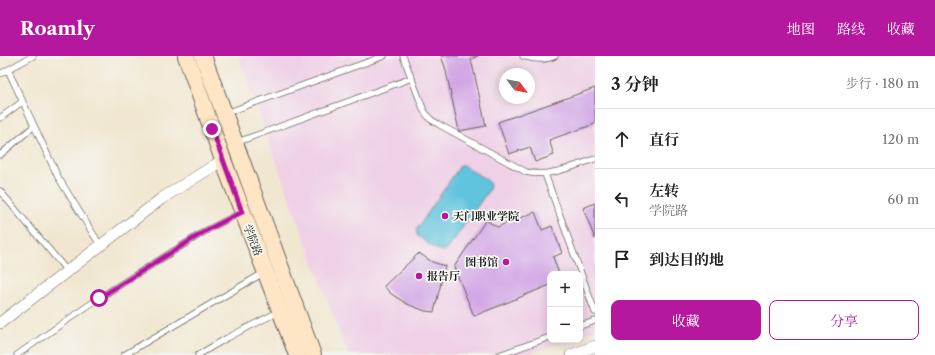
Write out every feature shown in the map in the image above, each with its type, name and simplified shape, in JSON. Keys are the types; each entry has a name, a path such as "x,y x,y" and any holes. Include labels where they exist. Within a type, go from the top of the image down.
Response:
{"main road":[{"name":"学院路","path":"186,56 242,212 297,355"},
{"name":"学院路","path":"204,56 313,355"}],"street":[{"path":"0,323 161,199 223,160"},
{"path":"571,355 595,346"}],"lane":[{"path":"0,74 33,56"},
{"path":"224,114 384,56"},
{"path":"403,56 424,111 430,119 526,172 537,175 545,174 595,159"},
{"path":"523,56 534,59 555,56"},
{"path":"8,70 58,177 100,245"},
{"path":"235,143 412,78"},
{"path":"0,118 22,102"},
{"path":"0,155 34,127"},
{"path":"545,174 595,312"},
{"path":"0,191 67,271"},
{"path":"17,355 99,298 207,230 242,212"},
{"path":"124,355 265,271"},
{"path":"198,355 227,338 280,311"},
{"path":"583,325 595,321"},
{"path":"500,355 547,338"}],"shaded area":[{"name":"天门职业学院","path":"239,56 595,56 595,330 583,334 583,271 547,271 547,343 559,343 527,355 348,355 275,159"}],"water":[{"path":"463,165 488,181 490,186 448,248 445,250 437,249 417,235 417,229 460,166"}],"building":[{"path":"441,56 478,56 471,59 486,126 459,131 445,67"},
{"path":"595,88 595,124 549,140 554,155 535,162 530,147 509,154 498,122"},
{"path":"595,203 595,239 583,208"},
{"name":"图书馆","path":"535,212 542,230 552,226 562,253 553,257 558,271 547,271 547,286 474,316 454,267 486,220 497,227"},
{"name":"报告厅","path":"419,253 432,262 445,266 434,312 425,311 407,304 390,293 384,286"}],"place":[{"name":"天门职业学院","path":"445,216"},
{"name":"图书馆","path":"506,262"},
{"name":"报告厅","path":"419,276"}],"route":[{"path":"99,298 207,230 242,212 212,129"}]}
